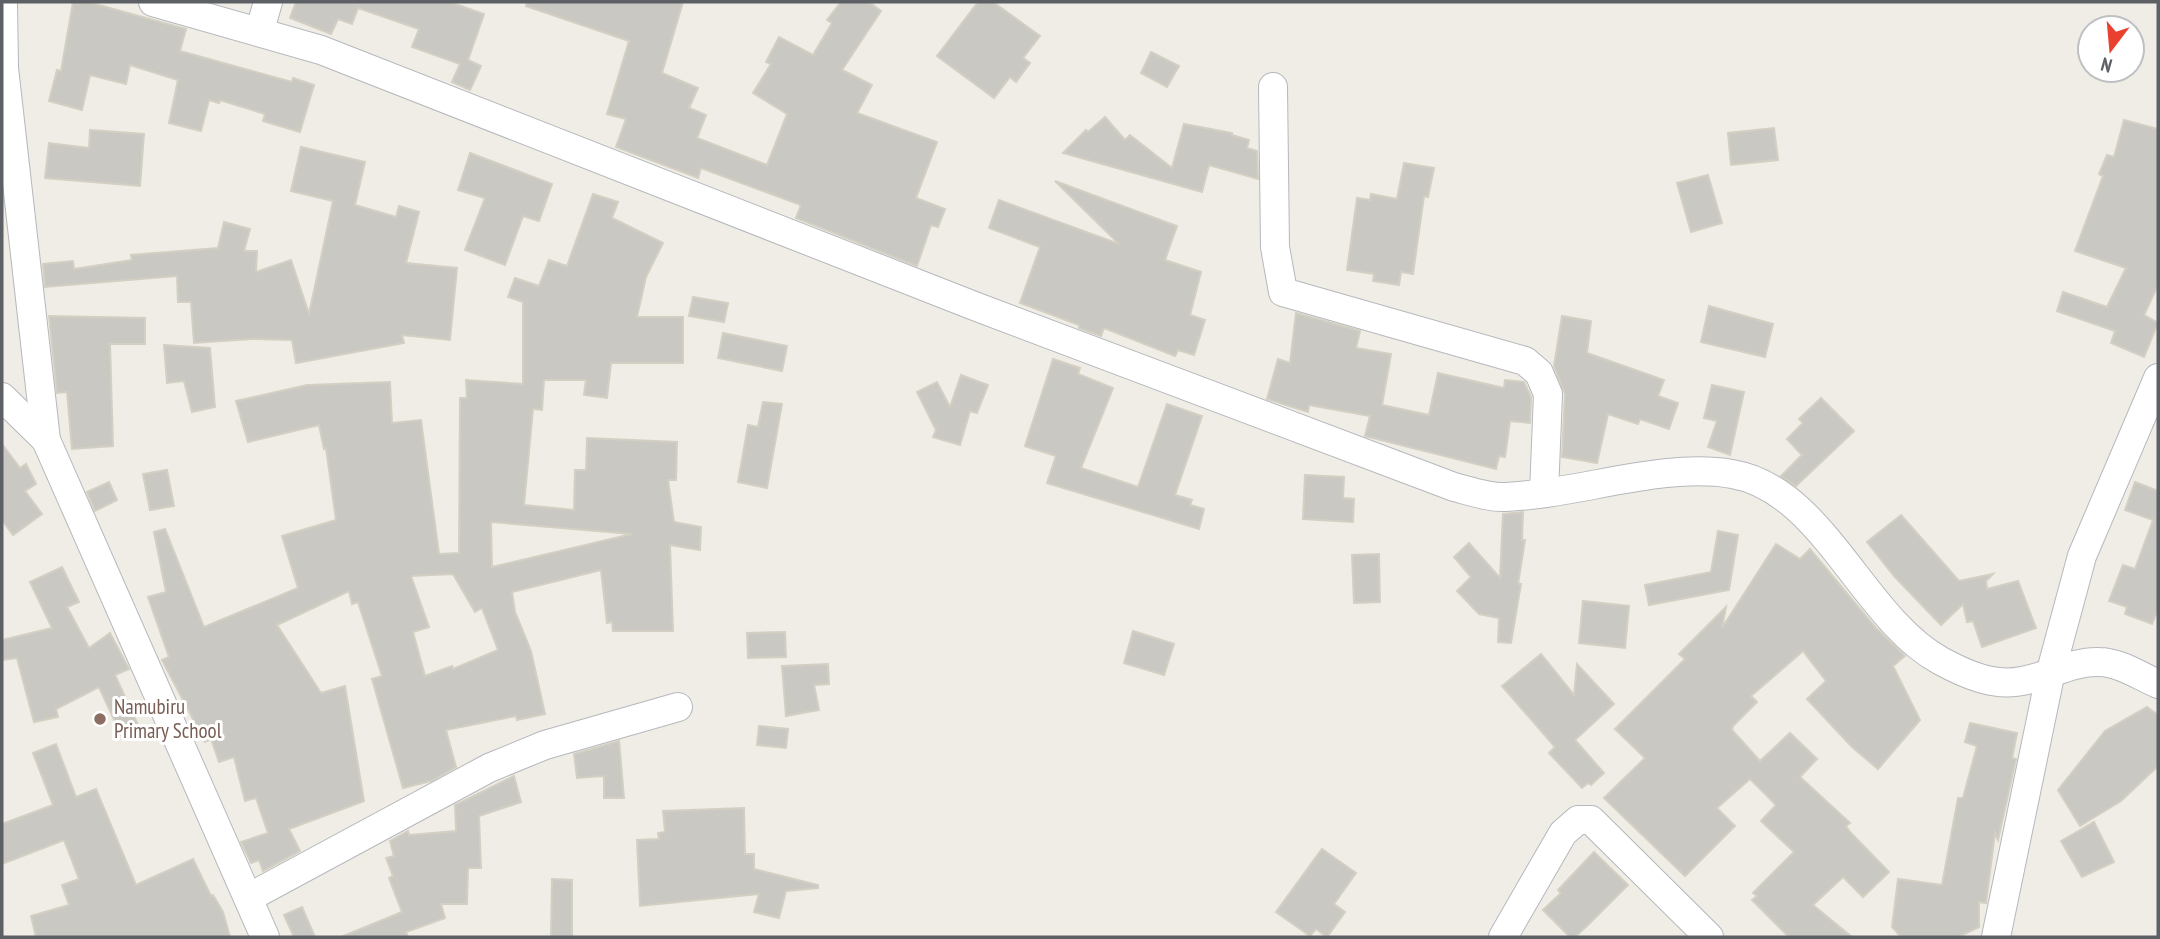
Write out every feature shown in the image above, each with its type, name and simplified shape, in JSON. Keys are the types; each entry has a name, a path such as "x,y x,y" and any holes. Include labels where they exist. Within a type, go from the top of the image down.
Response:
{"street":[{"path":"3,2 4,68 46,440 265,937"},
{"path":"153,2 260,30 321,50 977,307 1454,487 1503,497 1693,469 1759,480 1785,498 1833,547 1887,613 1917,644 1940,660 1989,681 2022,682 2051,671 2099,662 2121,667 2158,684"},
{"path":"260,30 268,2"},
{"path":"1273,87 1275,247 1283,292 1525,361 1539,373 1548,394 1544,493"},
{"path":"1996,937 2051,671 2082,556 2158,378"},
{"path":"2,397 46,440"},
{"path":"248,898 489,768 545,745 678,706"},
{"path":"1503,937 1563,833 1578,820 1591,820 1709,937"}],"building":[{"path":"73,2 88,2 186,29 180,51 292,82 293,78 314,85 300,132 263,121 265,114 220,100 219,103 209,100 201,131 169,123 178,80 130,65 126,84 90,75 82,110 49,101 57,70 61,71"},
{"path":"296,2 450,2 484,14 468,60 481,66 470,90 452,82 460,64 412,47 419,29 358,8 352,24 338,19 331,34 290,18"},
{"path":"527,2 683,2 662,73 698,88 689,108 706,115 697,138 767,165 787,114 753,93 771,64 766,62 779,37 813,55 832,23 827,20 841,2 869,2 881,11 842,70 872,85 857,113 937,142 916,198 945,209 938,227 931,225 917,266 796,218 801,205 701,168 698,178 616,147 626,119 607,114 629,41 526,6"},
{"path":"978,2 993,2 1040,36 1023,58 1030,63 1016,82 1010,77 994,98 937,56"},
{"path":"1151,52 1179,66 1167,87 1141,73"},
{"path":"1105,117 1125,140 1130,135 1172,168 1184,124 1232,133 1249,140 1247,148 1257,151 1258,179 1209,165 1202,192 1063,153 1086,130 1088,132"},
{"path":"2124,120 2158,129 2158,285 2144,315 2158,323 2144,357 2111,343 2115,331 2057,311 2063,292 2107,307 2126,268 2075,251 2103,176 2099,174 2107,155 2114,157"},
{"path":"1774,128 1778,160 1731,165 1728,133"},
{"path":"90,130 144,134 140,186 45,178 49,143 89,148"},
{"path":"301,147 365,162 355,205 396,217 399,206 419,212 406,263 457,268 450,340 402,335 404,343 296,363 292,340 252,339 194,343 191,302 178,302 177,276 45,287 43,264 73,261 74,269 132,260 131,255 218,248 224,222 250,229 244,251 257,251 256,272 291,260 309,314 333,201 291,191"},
{"path":"470,153 552,184 539,221 523,216 505,265 465,250 485,198 458,190"},
{"path":"1404,163 1434,168 1428,197 1424,196 1413,274 1401,272 1399,285 1373,281 1374,274 1347,270 1357,198 1370,200 1371,194 1397,199"},
{"path":"1708,175 1722,223 1691,232 1677,183"},
{"path":"1055,181 1177,226 1165,260 1201,272 1190,315 1205,320 1194,355 1178,350 1175,356 1104,328 1101,336 1020,303 1040,247 989,228 999,200 1119,244"},
{"path":"593,194 618,202 612,218 663,243 646,277 637,317 683,317 683,363 611,363 607,398 584,395 586,380 544,380 542,410 533,409 524,505 574,510 575,470 586,470 587,438 677,442 676,480 668,480 674,522 701,527 700,550 670,545 673,631 613,631 612,622 607,623 601,570 512,592 515,612 531,651 545,714 517,720 516,716 446,730 456,767 431,781 403,788 372,679 382,676 358,602 352,604 349,591 277,625 321,693 345,686 364,801 289,829 300,851 263,871 259,860 251,863 241,842 268,833 256,798 245,801 234,757 219,762 211,739 205,742 162,660 169,657 148,597 166,592 154,532 165,529 204,627 298,588 282,536 336,520 326,448 324,449 319,425 248,442 236,401 307,385 390,382 392,423 421,420 439,554 459,553 460,398 467,398 466,380 523,384 523,302 508,297 515,278 539,286 549,260 567,266","holes":["491,522 632,534 492,567","453,574 475,612 482,608 498,650 453,669 452,666 425,676 413,632 429,627 411,576"]},
{"path":"693,297 728,303 724,322 689,316"},
{"path":"1709,306 1773,324 1765,357 1701,342"},
{"path":"1296,313 1360,331 1356,348 1391,354 1382,405 1429,415 1438,373 1504,388 1505,380 1524,382 1531,397 1530,423 1510,421 1505,457 1499,456 1496,469 1365,436 1370,416 1309,405 1308,412 1267,399 1278,359 1290,363"},
{"path":"49,316 145,318 145,344 110,344 113,446 72,449 67,392 57,393"},
{"path":"1562,316 1591,321 1587,353 1664,380 1658,396 1678,403 1669,429 1640,419 1638,424 1608,414 1597,463 1562,457 1565,394 1554,366"},
{"path":"723,333 787,346 782,371 718,358"},
{"path":"164,345 210,348 215,407 192,412 184,381 167,383"},
{"path":"1053,359 1080,368 1078,374 1113,388 1081,468 1138,487 1167,404 1202,416 1175,495 1192,500 1190,505 1204,509 1199,529 1047,483 1056,456 1025,446"},
{"path":"961,375 988,385 977,413 970,411 960,445 933,437 936,430 917,392 937,382 950,407"},
{"path":"1712,385 1744,392 1730,455 1708,447 1717,421 1704,418"},
{"path":"1821,398 1854,431 1796,486 1781,476 1802,455 1787,439 1803,423 1799,419"},
{"path":"763,402 782,404 767,488 738,482 748,425 758,427"},
{"path":"2,444 20,468 26,464 36,484 25,491 42,514 13,535 2,520"},
{"path":"167,470 174,506 150,510 143,474"},
{"path":"1305,475 1344,477 1343,498 1354,499 1353,522 1303,519"},
{"path":"109,482 117,500 95,511 87,492"},
{"path":"2135,482 2158,491 2158,609 2152,624 2125,614 2127,607 2109,601 2123,565 2135,569 2153,520 2125,510"},
{"path":"1523,512 1522,540 1525,540 1518,584 1521,584 1511,643 1498,642 1499,618 1479,614 1457,591 1471,577 1454,557 1469,543 1500,578 1503,514"},
{"path":"1901,515 1959,581 1993,574 1986,581 1987,589 2018,581 2036,628 1982,647 1973,621 1967,622 1963,604 1941,625 1894,576 1867,542"},
{"path":"1718,531 1738,535 1729,590 1649,605 1645,585 1711,572"},
{"path":"1776,544 1800,559 1810,549 1875,627 1905,656 1893,666 1920,720 1878,769 1852,747 1807,699 1826,681 1803,651 1751,696 1757,702 1733,726 1732,730 1760,761 1790,733 1817,759 1800,777 1850,823 1846,826 1850,832 1889,872 1863,897 1843,877 1813,905 1852,937 1789,937 1752,900 1757,896 1753,893 1794,852 1761,821 1776,805 1750,779 1717,808 1735,826 1685,876 1604,798 1645,758 1615,729 1685,659 1679,654 1726,607 1722,628"},
{"path":"1379,554 1380,602 1354,603 1352,555"},
{"path":"62,567 79,602 67,607 89,648 110,633 129,669 115,675 139,727 121,735 99,687 56,709 58,717 34,722 17,658 2,660 2,640 52,628 30,582"},
{"path":"1583,601 1629,606 1625,648 1579,643"},
{"path":"1133,631 1174,644 1164,675 1124,663"},
{"path":"785,632 786,657 748,658 747,633"},
{"path":"1541,654 1574,695 1577,664 1614,704 1575,740 1604,773 1591,785 1588,783 1582,788 1549,753 1555,747 1502,686"},
{"path":"828,664 829,684 814,685 819,710 786,716 782,666"},
{"path":"2147,707 2158,715 2158,766 2121,801 2080,826 2058,790 2105,731"},
{"path":"1970,723 2017,733 2012,758 2016,759 1998,840 1995,833 1986,903 1979,902 1979,927 1958,937 1901,937 1892,927 1898,879 1942,885 1958,798 1963,798 1977,746 1965,742"},
{"path":"759,726 788,729 786,748 757,745"},
{"path":"619,741 624,798 604,798 604,776 577,778 574,754"},
{"path":"56,744 76,797 96,789 136,885 193,859 211,896 213,895 223,912 230,937 36,937 31,916 69,905 62,885 79,879 64,840 2,864 2,824 53,805 33,753"},
{"path":"514,776 521,802 479,816 481,868 468,868 467,904 441,904 445,918 406,932 408,937 341,937 402,912 389,878 393,876 386,858 394,856 390,841 408,831 409,835 456,831 455,805"},
{"path":"744,808 745,854 754,854 754,869 818,885 818,888 786,891 779,918 754,912 759,894 640,906 637,840 659,839 658,833 665,832 663,811"},
{"path":"2094,822 2114,862 2082,877 2061,841"},
{"path":"1322,849 1356,873 1334,904 1345,912 1327,937 1316,929 1310,936 1276,912"},
{"path":"1594,852 1628,885 1575,937 1570,937 1543,910 1561,893 1558,890"},
{"path":"552,879 572,880 572,937 551,937"},
{"path":"302,907 315,937 294,937 284,915"}],"place":[{"name":"Namubiru Primary School","path":"100,719"}]}
